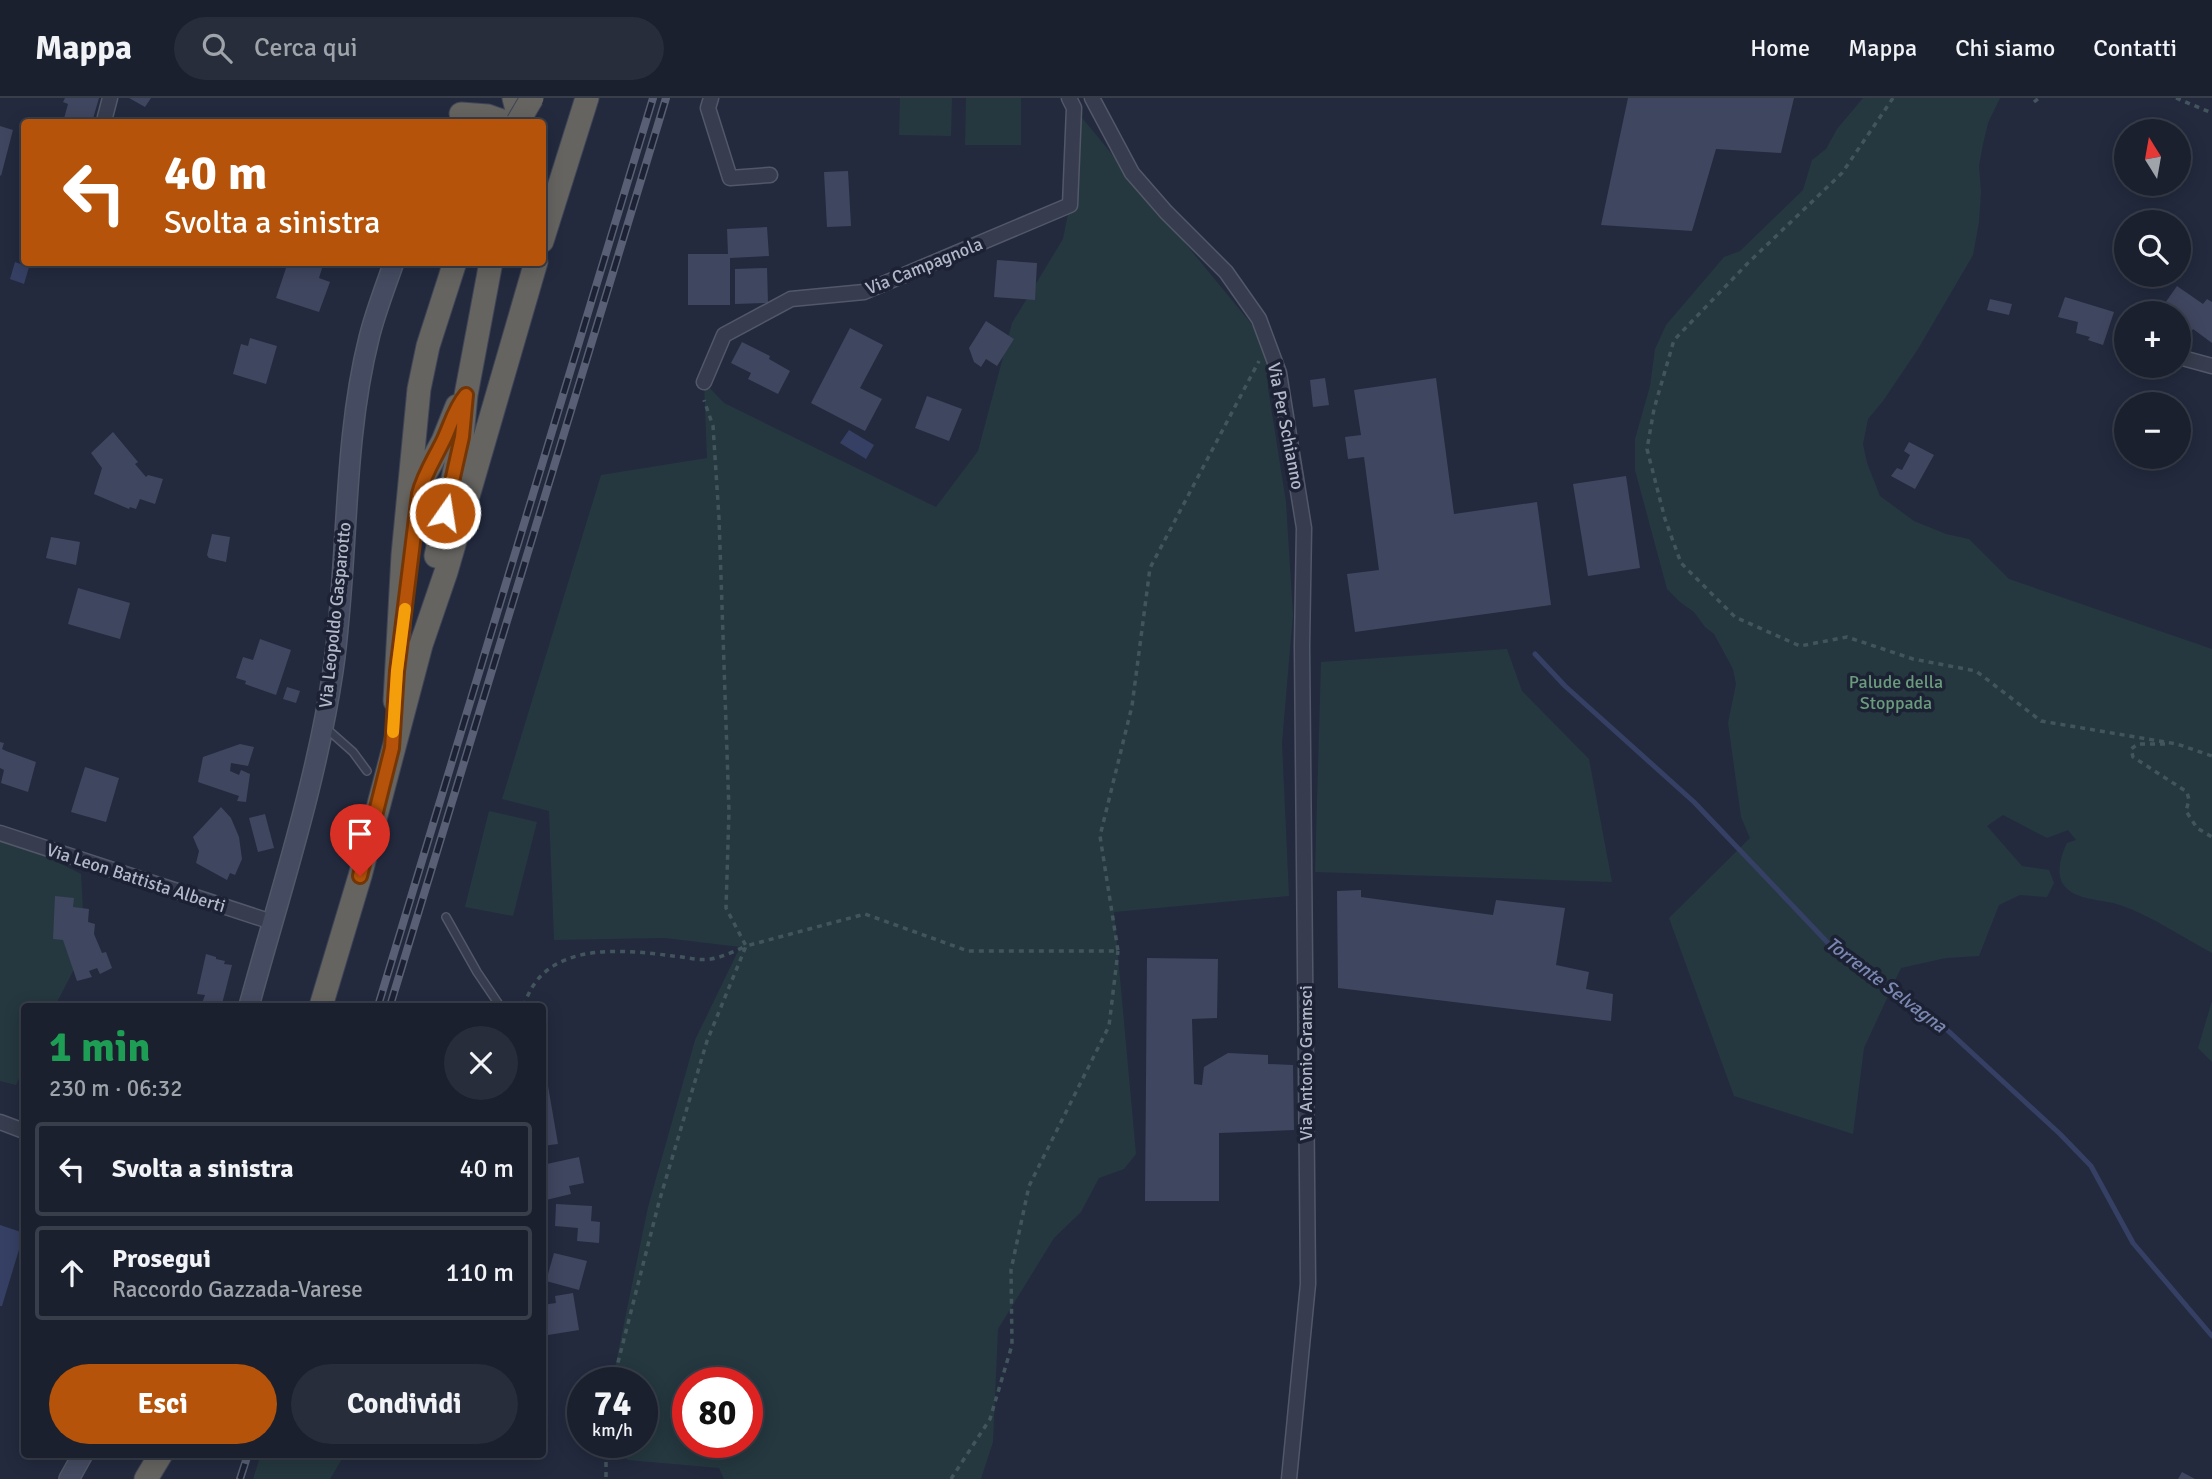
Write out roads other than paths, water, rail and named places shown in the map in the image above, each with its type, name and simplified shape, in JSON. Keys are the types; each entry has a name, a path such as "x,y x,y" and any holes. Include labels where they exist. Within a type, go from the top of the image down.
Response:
{"highway":[{"path":"514,98 518,119"},
{"path":"521,119 532,98"},
{"path":"546,228 587,98"},
{"path":"464,114 496,119"},
{"path":"392,748 403,555 419,389 428,346 454,266"},
{"path":"421,645 431,578 462,437 466,395 490,266"},
{"path":"322,1003 360,876 421,645 446,572 535,266"},
{"path":"397,671 422,480 443,441 458,404 466,395"},
{"path":"146,1479 159,1458"}],"main road":[{"name":"Via Leopoldo Gasparotto","path":"250,1003 315,765 323,725 333,670 352,445 360,390 369,339 393,266"},
{"path":"69,1479 81,1458"}],"street":[{"path":"105,117 110,98"},
{"path":"711,98 708,108 730,178 769,176"},
{"name":"Via Campagnola","path":"704,382 724,335 791,299 864,292 1070,205 1074,108 1069,98"},
{"name":"Via Per Schianno","path":"1092,98 1132,173 1166,212 1226,272 1259,319 1279,373 1304,528 1302,646"},
{"path":"2191,360 2212,366"},
{"name":"Via Antonio Gramsci","path":"1289,1479 1308,1284 1302,646"},
{"name":"Via Leon Battista Alberti","path":"0,834 272,922"},
{"path":"0,1122 21,1130"}],"lane":[{"path":"323,725 353,752 367,771"},
{"path":"446,916 477,972 498,1003"}],"water":[{"path":"15,262 29,267 24,284 10,279"},
{"path":"849,430 874,445 866,459 840,443"},
{"path":"0,1225 21,1232 21,1243 0,1306"}],"waterway":[{"name":"Torrente Selvagna","path":"1535,654 1565,686 1694,802 1828,943 1932,1016 2060,1134 2091,1166 2133,1243 2212,1336"}],"railway":[{"path":"379,1003 653,98"},
{"path":"391,1003 666,98"},
{"path":"240,1479 247,1458"}],"park label":[{"name":"Palude della Stoppada","path":"1896,692"}]}
